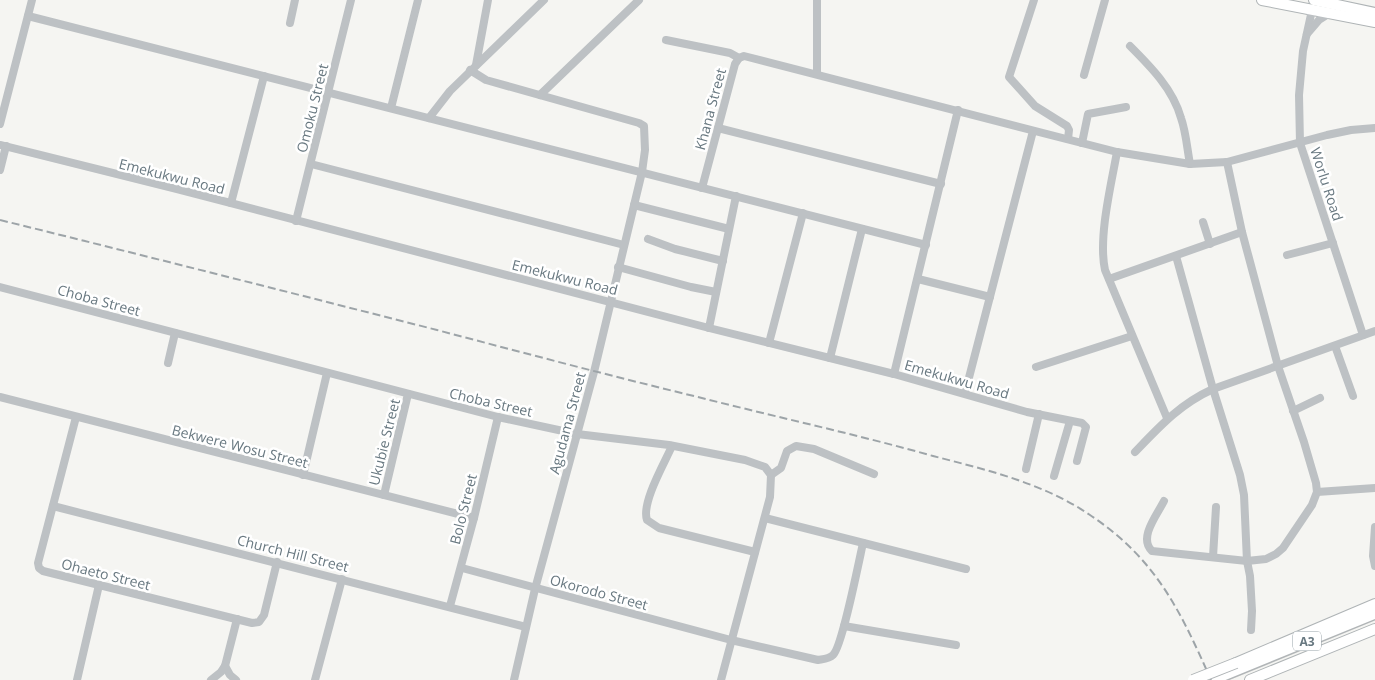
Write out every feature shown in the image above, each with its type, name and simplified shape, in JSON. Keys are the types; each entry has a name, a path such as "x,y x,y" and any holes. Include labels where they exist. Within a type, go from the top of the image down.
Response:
{"highway":[{"name":"A3","path":"1239,674 1375,613"},
{"name":"A3","path":"1211,680 1239,674 1375,620"}],"main road":[{"path":"1262,0 1375,12"},
{"path":"1313,5 1330,13 1375,22"},
{"path":"1239,674 1375,604"},
{"path":"1193,680 1239,674 1375,629"}],"street":[{"path":"0,124 32,0"},
{"path":"290,23 295,0"},
{"name":"Omoku Street","path":"296,221 352,0"},
{"path":"391,108 418,0"},
{"path":"473,68 488,0"},
{"path":"429,118 450,91 544,0"},
{"path":"473,68 486,80 540,95 639,0"},
{"path":"817,0 817,73"},
{"path":"1034,0 1009,77 1035,106 1067,126 1069,130 1068,140"},
{"path":"1084,75 1105,0"},
{"name":"Worlu Road","path":"1313,5 1306,36 1299,95 1300,143 1363,335"},
{"path":"1306,36 1319,20 1330,13"},
{"path":"28,16 926,245"},
{"path":"666,40 730,53 739,58"},
{"path":"1130,46 1157,75 1174,101 1181,116 1190,164"},
{"name":"Khana Street","path":"702,188 735,64 739,58 744,56 752,56 1116,152 1190,164 1227,162 1351,130 1375,128"},
{"path":"231,203 264,76"},
{"name":"Agudama Street","path":"514,680 535,589 594,372 642,172 645,135 644,126 641,124 540,95"},
{"path":"1082,143 1088,114 1126,107"},
{"path":"894,374 958,110"},
{"path":"718,128 941,184"},
{"path":"965,394 1033,131"},
{"path":"0,170 3,146"},
{"name":"Emekukwu Road","path":"3,146 894,374 1039,414 1084,423 1086,427 1077,461"},
{"path":"1116,152 1102,258 1132,336 1167,418"},
{"path":"1164,501 1146,535 1149,548 1158,553 1247,561 1266,559 1283,548 1312,505 1317,492 1294,411 1278,366 1242,232 1227,162"},
{"path":"311,164 624,245"},
{"path":"709,328 736,196"},
{"path":"634,205 729,229"},
{"path":"769,342 803,213"},
{"path":"1203,222 1210,244"},
{"path":"830,358 862,228"},
{"path":"1109,279 1242,232"},
{"path":"648,240 675,250 723,261"},
{"path":"1287,255 1333,243"},
{"path":"1176,256 1213,389 1240,475 1244,495 1247,561 1252,611 1251,630"},
{"path":"618,267 716,292"},
{"path":"918,279 990,297"},
{"name":"Choba Street","path":"0,287 498,416 577,434 672,446 746,460 765,467 772,475"},
{"path":"1135,452 1167,418 1195,397 1375,331"},
{"path":"168,363 175,333"},
{"path":"1036,367 1132,336"},
{"path":"1335,346 1353,396"},
{"path":"303,474 327,373"},
{"name":"Ukubie Street","path":"384,495 408,394"},
{"name":"Bekwere Wosu Street","path":"0,397 474,518"},
{"path":"1294,411 1320,398"},
{"path":"1026,469 1039,414"},
{"name":"Bolo Street","path":"450,606 462,568 498,416"},
{"name":"Ohaeto Street","path":"76,417 38,564 39,568 43,571 252,623 259,622 264,615 277,562"},
{"path":"1054,476 1070,421"},
{"path":"672,446 649,498 646,512 647,520 659,528 755,552"},
{"path":"721,680 765,518 772,475 781,468 788,451 796,446 814,449 874,474"},
{"path":"1317,492 1375,488"},
{"name":"Church Hill Street","path":"53,506 450,606 526,627"},
{"path":"1214,557 1216,507"},
{"path":"765,518 966,569"},
{"path":"1375,527 1373,556 1375,566"},
{"path":"863,544 844,626 956,645"},
{"name":"Okorodo Street","path":"462,568 731,640 818,660 834,655 844,626"},
{"path":"316,680 342,579"},
{"path":"77,680 98,585"},
{"path":"211,680 225,666 236,619"},
{"path":"225,666 230,675 236,680"}],"railway":[{"path":"0,220 633,381 874,440 994,472 1034,486 1053,494 1090,515 1113,532 1149,568 1164,588 1176,609 1211,680"}]}
